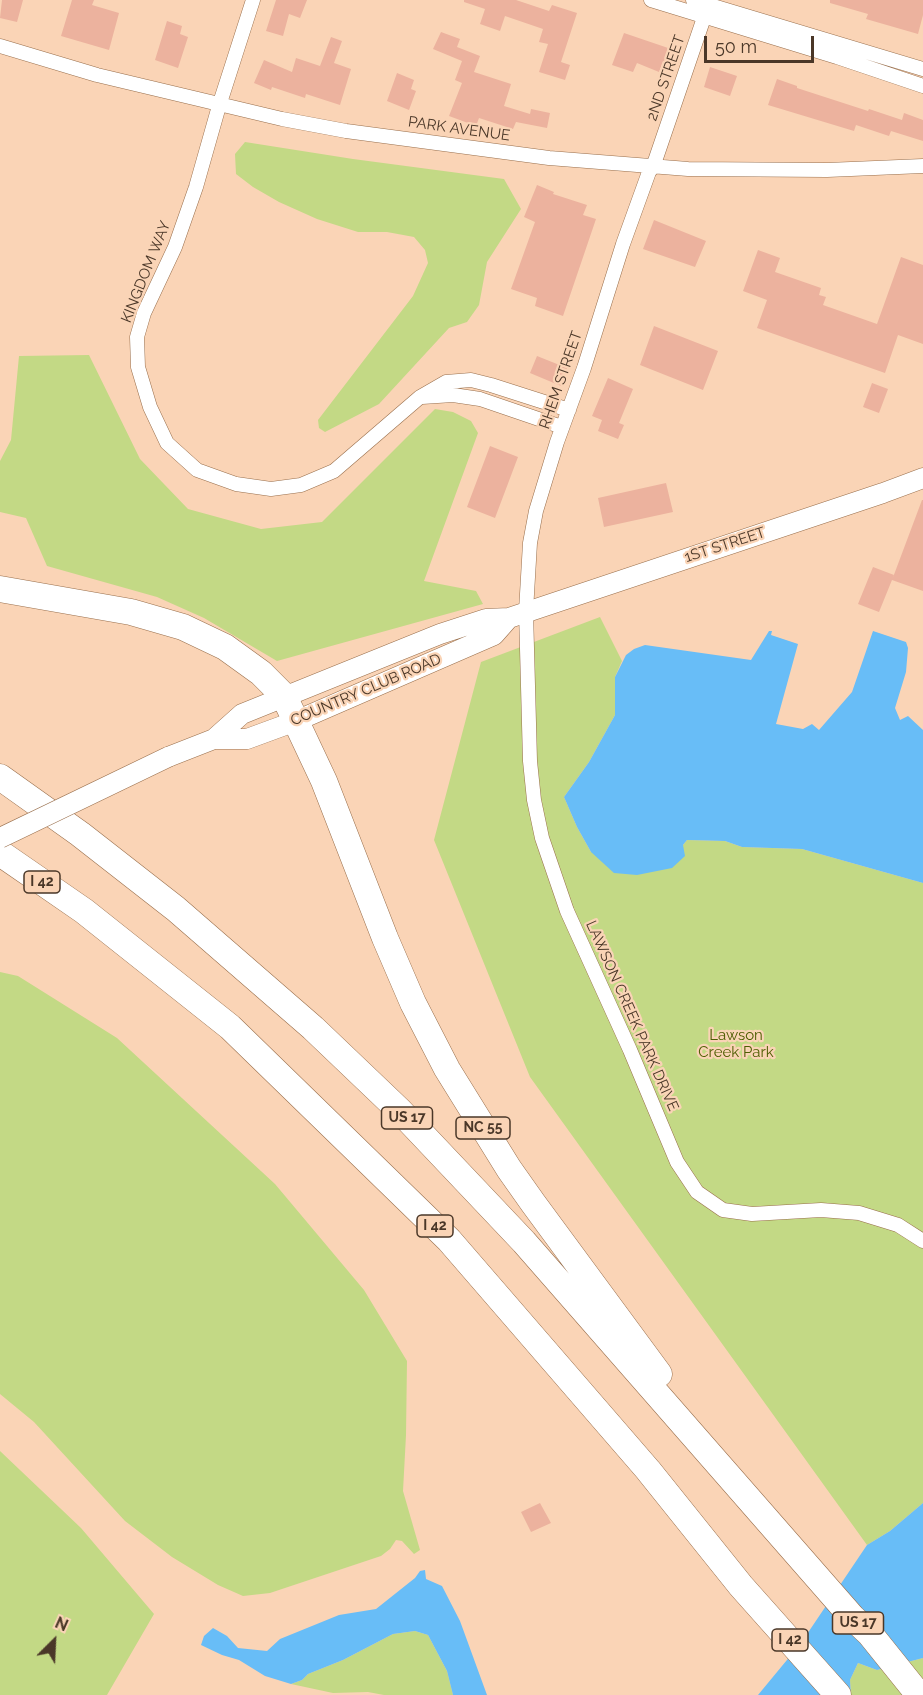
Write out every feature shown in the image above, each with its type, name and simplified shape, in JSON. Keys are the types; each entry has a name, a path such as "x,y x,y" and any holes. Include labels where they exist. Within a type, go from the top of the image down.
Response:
{"highway":[{"path":"0,589 131,612 183,627 225,647 261,673 284,696"},
{"name":"NC 55","path":"284,696 320,770 385,938 413,1003 457,1085 533,1203 764,1514"},
{"name":"US 17","path":"0,777 80,834 176,909 298,1014 400,1111 524,1242 852,1617 870,1634 919,1695"},
{"name":"I 42","path":"0,853 84,911 230,1027 449,1240 648,1470 741,1587 838,1695"},
{"path":"0,859 84,911"}],"main road":[{"name":"1ST STREET","path":"518,614 923,478"},
{"name":"COUNTRY CLUB ROAD","path":"0,838 168,757 214,739 242,714 440,634 486,619 518,614"},
{"name":"COUNTRY CLUB ROAD","path":"214,739 247,739 296,721 494,635 518,614"}],"street":[{"name":"KINGDOM WAY","path":"253,0 219,105 196,187 175,247 144,313 137,337 138,367 150,407 166,443 197,470 236,484 271,489 301,485 334,471 420,398 446,382 471,380 569,410"},
{"path":"651,0 708,7 923,69"},
{"path":"693,0 837,57 923,86"},
{"name":"2ND STREET","path":"653,166 708,7"},
{"name":"PARK AVENUE","path":"0,46 97,75 282,120 549,158 653,166 770,170 923,166"},
{"name":"RHEM STREET","path":"518,614 536,511 623,244 653,166"},
{"path":"420,398 453,395 480,399 562,427"},
{"name":"LAWSON CREEK PARK DRIVE","path":"518,614 534,800 542,838 567,911 630,1050 677,1162 697,1192 723,1210 752,1214 821,1210 859,1213 898,1225 923,1240"}],"green space":[{"path":"245,142 504,179 521,209 487,262 479,305 467,322 449,328 379,404 325,432 319,428 318,420 413,296 428,263 425,250 414,237 387,232 358,232 317,219 253,187 236,174 235,154"},
{"path":"89,355 140,459 188,509 261,529 322,522 435,409 453,412 471,421 478,433 424,581 476,591 483,604 277,661 204,618 157,597 47,566 26,518 0,512 0,461 11,440 19,356"},
{"name":"Lawson Creek Park","path":"600,617 622,661 615,677 615,715 589,762 564,797 591,852 683,845 687,840 725,841 742,847 802,849 923,883 923,1503 890,1531 867,1545 530,1077 434,840 481,662"},
{"path":"0,972 18,976 117,1038 275,1184 364,1290 407,1361 403,1491 420,1550 414,1554 402,1541 396,1540 381,1556 270,1593 243,1596 218,1585 172,1557 125,1521 34,1422 0,1394"},
{"path":"0,1451 81,1528 154,1614 107,1695 0,1695"},
{"path":"415,1631 428,1635 447,1671 453,1695 333,1693 291,1684 393,1634"},
{"path":"923,1658 923,1695 851,1695 850,1680 858,1663 877,1670"}],"water":[{"path":"769,631 772,631 771,635 798,644 776,724 803,729 812,724 819,730 852,692 873,631 906,642 908,648 906,672 895,708 900,720 908,716 923,730 923,883 802,849 742,847 725,841 687,840 683,845 685,856 672,868 637,875 614,873 591,852 564,797 589,762 615,715 615,677 626,655 645,645 751,660"},
{"path":"923,1503 923,1658 877,1670 858,1663 850,1680 851,1695 758,1695 801,1643 867,1545 890,1531"},
{"path":"425,1570 426,1579 442,1586 460,1621 487,1695 453,1695 447,1671 428,1635 415,1631 393,1634 291,1684 265,1676 239,1660 201,1645 204,1636 213,1628 227,1636 238,1648 267,1651 280,1639 339,1615 376,1609 415,1578 420,1571"}],"building":[{"path":"2,0 23,0 17,22 0,18"},
{"path":"72,0 94,0 92,5 119,13 109,50 61,36"},
{"path":"276,0 307,0 300,18 289,14 283,36 266,31"},
{"path":"464,0 516,0 549,11 552,5 577,13 561,62 570,65 565,80 539,72 548,44 539,42 543,29 505,16 500,31 480,24 485,9 464,2"},
{"path":"830,0 923,0 923,15 918,34 866,19 868,14 830,3"},
{"path":"167,21 182,26 180,34 188,37 178,68 155,60"},
{"path":"441,32 460,39 457,47 480,56 474,72 511,84 504,106 530,114 531,109 550,113 547,128 516,122 513,129 479,118 476,126 449,116 462,83 455,80 462,61 433,49"},
{"path":"624,33 674,50 669,63 663,61 659,72 637,63 633,72 612,65"},
{"path":"331,37 342,41 334,63 351,69 340,105 306,94 305,98 272,87 271,90 254,83 264,60 292,72 296,58 320,66"},
{"path":"710,67 737,76 730,96 704,87"},
{"path":"397,73 414,80 411,89 416,91 409,110 387,101"},
{"path":"777,79 797,86 797,88 868,111 869,109 902,120 904,113 923,120 923,141 891,131 889,136 856,125 854,131 768,105"},
{"path":"537,185 554,192 553,194 587,205 583,215 596,219 563,316 535,306 537,298 511,289 535,222 524,217"},
{"path":"654,220 706,241 695,267 643,249"},
{"path":"758,250 780,258 775,272 821,288 819,295 826,297 823,305 877,324 901,257 923,265 923,344 898,335 885,373 757,328 767,300 743,291"},
{"path":"654,326 718,351 703,390 640,365"},
{"path":"537,356 567,368 561,386 530,373"},
{"path":"608,378 633,389 619,423 624,425 618,439 598,431 602,420 592,416"},
{"path":"872,383 888,389 879,413 863,407"},
{"path":"490,446 518,457 495,518 467,507"},
{"path":"666,483 673,512 604,527 598,498"},
{"path":"923,500 923,591 892,580"},
{"path":"873,567 894,575 879,612 858,604"},
{"path":"540,1503 551,1523 531,1532 521,1512"}]}
